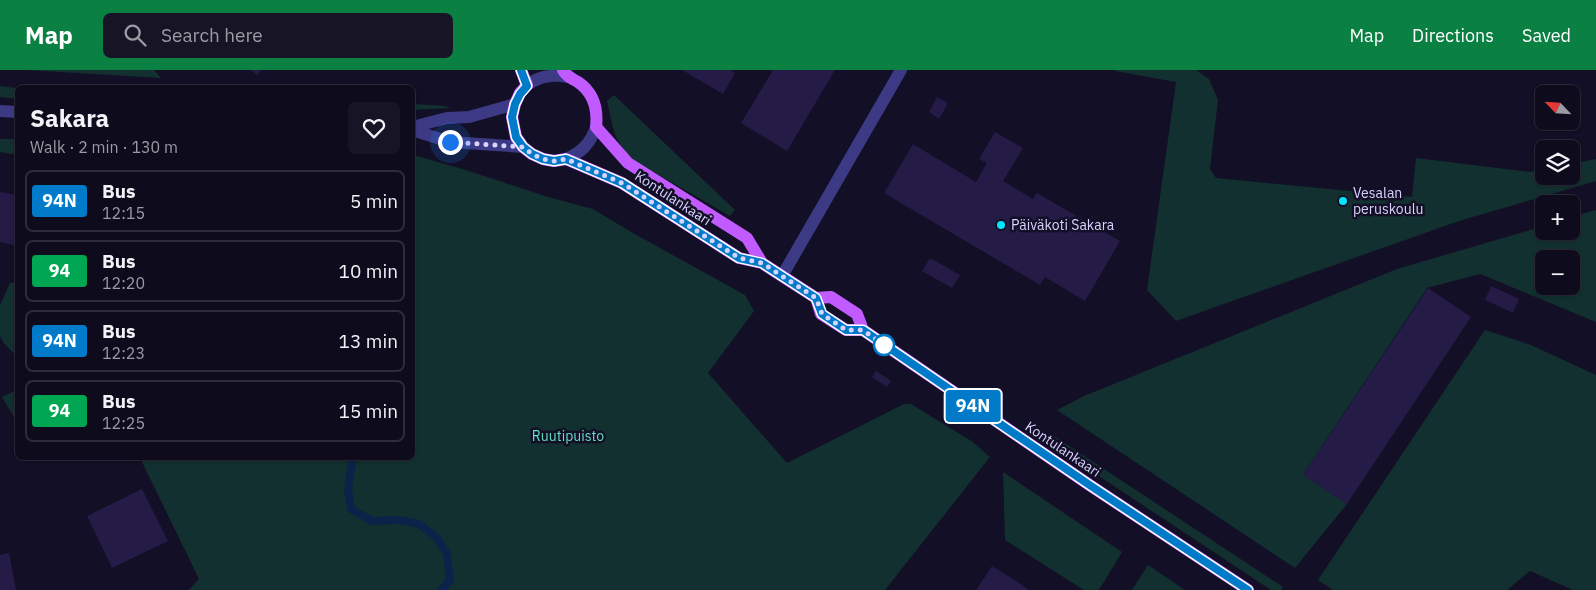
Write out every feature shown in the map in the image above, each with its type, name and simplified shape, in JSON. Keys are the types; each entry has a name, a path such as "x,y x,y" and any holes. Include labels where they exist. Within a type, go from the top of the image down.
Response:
{"main road":[{"path":"521,70 527,86 515,104 512,117 516,137 523,147"},
{"path":"565,74 585,87 592,97 596,107 596,127"},
{"name":"Kontulankaari","path":"596,127 628,163 747,238 762,263"},
{"name":"Kontulankaari","path":"523,147 543,159 554,161 566,159 622,183 739,258 762,263 816,298 822,314 846,330 863,330 1100,492 1248,590"},
{"name":"Kontulankaari","path":"816,298 831,297 858,314 863,330"}],"street":[{"path":"782,276 902,70"},
{"path":"527,86 534,80 546,76 565,74"},
{"path":"415,128 447,118 469,117 515,104"},
{"path":"0,111 15,112"},
{"path":"566,159 586,147 596,127"},
{"path":"415,130 450,142 523,147"}],"green space":[{"path":"26,70 154,70 161,78"},
{"path":"1196,70 1209,79 1218,100 1210,169 1216,178 1412,197 1416,158 1530,172 1535,171 1535,185 1580,185 1580,162 1596,159 1596,181 1548,195 1535,195 1535,199 1459,221 1176,321 1147,290 1176,82 1115,71"},
{"path":"0,86 15,88 15,99 0,97"},
{"path":"614,95 735,210 730,216 638,163 630,156 619,143 613,128 607,101"},
{"path":"415,104 445,106 450,108 415,110"},
{"path":"0,139 15,139 15,155 0,152"},
{"name":"Ruutipuisto","path":"415,156 593,209 745,295 754,311 708,373 787,463 904,404 911,404 973,442 990,457 885,590 189,590 199,579 141,460 415,460"},
{"path":"1596,210 1596,322 1480,274 1427,288 1303,475 1347,504 1295,568 1057,410 1084,396 1397,269 1535,229 1535,240 1580,240 1580,214"},
{"path":"15,282 15,355 0,336 0,305 10,283"},
{"path":"1485,330 1531,345 1596,375 1596,590 1573,590 1530,571 1507,590 1333,590 1318,580"},
{"path":"15,391 15,419 2,397"},
{"path":"1051,434 1283,587 1281,590 1271,590 1046,441"},
{"path":"1003,472 1122,552 1099,590 1084,590 1005,540"},
{"path":"1148,565 1185,590 1132,590"}],"building":[{"path":"251,70 261,70 257,75"},
{"path":"682,70 730,70 735,73 723,94"},
{"path":"773,70 835,70 787,151 741,123"},
{"path":"937,97 948,103 939,119 929,112"},
{"path":"995,132 1023,148 1003,181 1033,199 1037,193 1120,241 1085,301 1045,277 1040,285 884,193 913,144 976,182 987,163 979,159"},
{"path":"0,192 15,194 15,245 0,242"},
{"path":"930,258 960,275 952,288 922,271"},
{"path":"1491,286 1519,299 1513,313 1485,300"},
{"path":"1428,288 1471,317 1347,504 1303,475"},
{"path":"876,371 891,381 887,387 872,377"},
{"path":"142,489 168,541 112,568 87,516"},
{"path":"9,553 16,590 0,590 0,555"},
{"path":"992,566 1016,581 1029,590 976,590"}],"waterway":[{"path":"353,460 348,489 351,509 372,521 400,520 419,524 437,538 447,554 450,581 441,590"}],"bus line":[{"name":"94N","path":"521,70 527,86 515,104 512,117 513,127 516,137 523,147 532,154 554,161 566,159 622,183 725,250 739,258 762,263 816,298 822,314 846,330 863,330 1091,486 1248,590"}],"place":[{"name":"Vesalan peruskoulu","path":"1343,201"},
{"name":"Päiväkoti Sakara","path":"1001,225"}],"route":[{"path":"450,142 523,147 543,159 554,161 566,159 622,183 725,250 739,258 762,263 816,298 822,314 846,330 863,330 884,345"}]}
